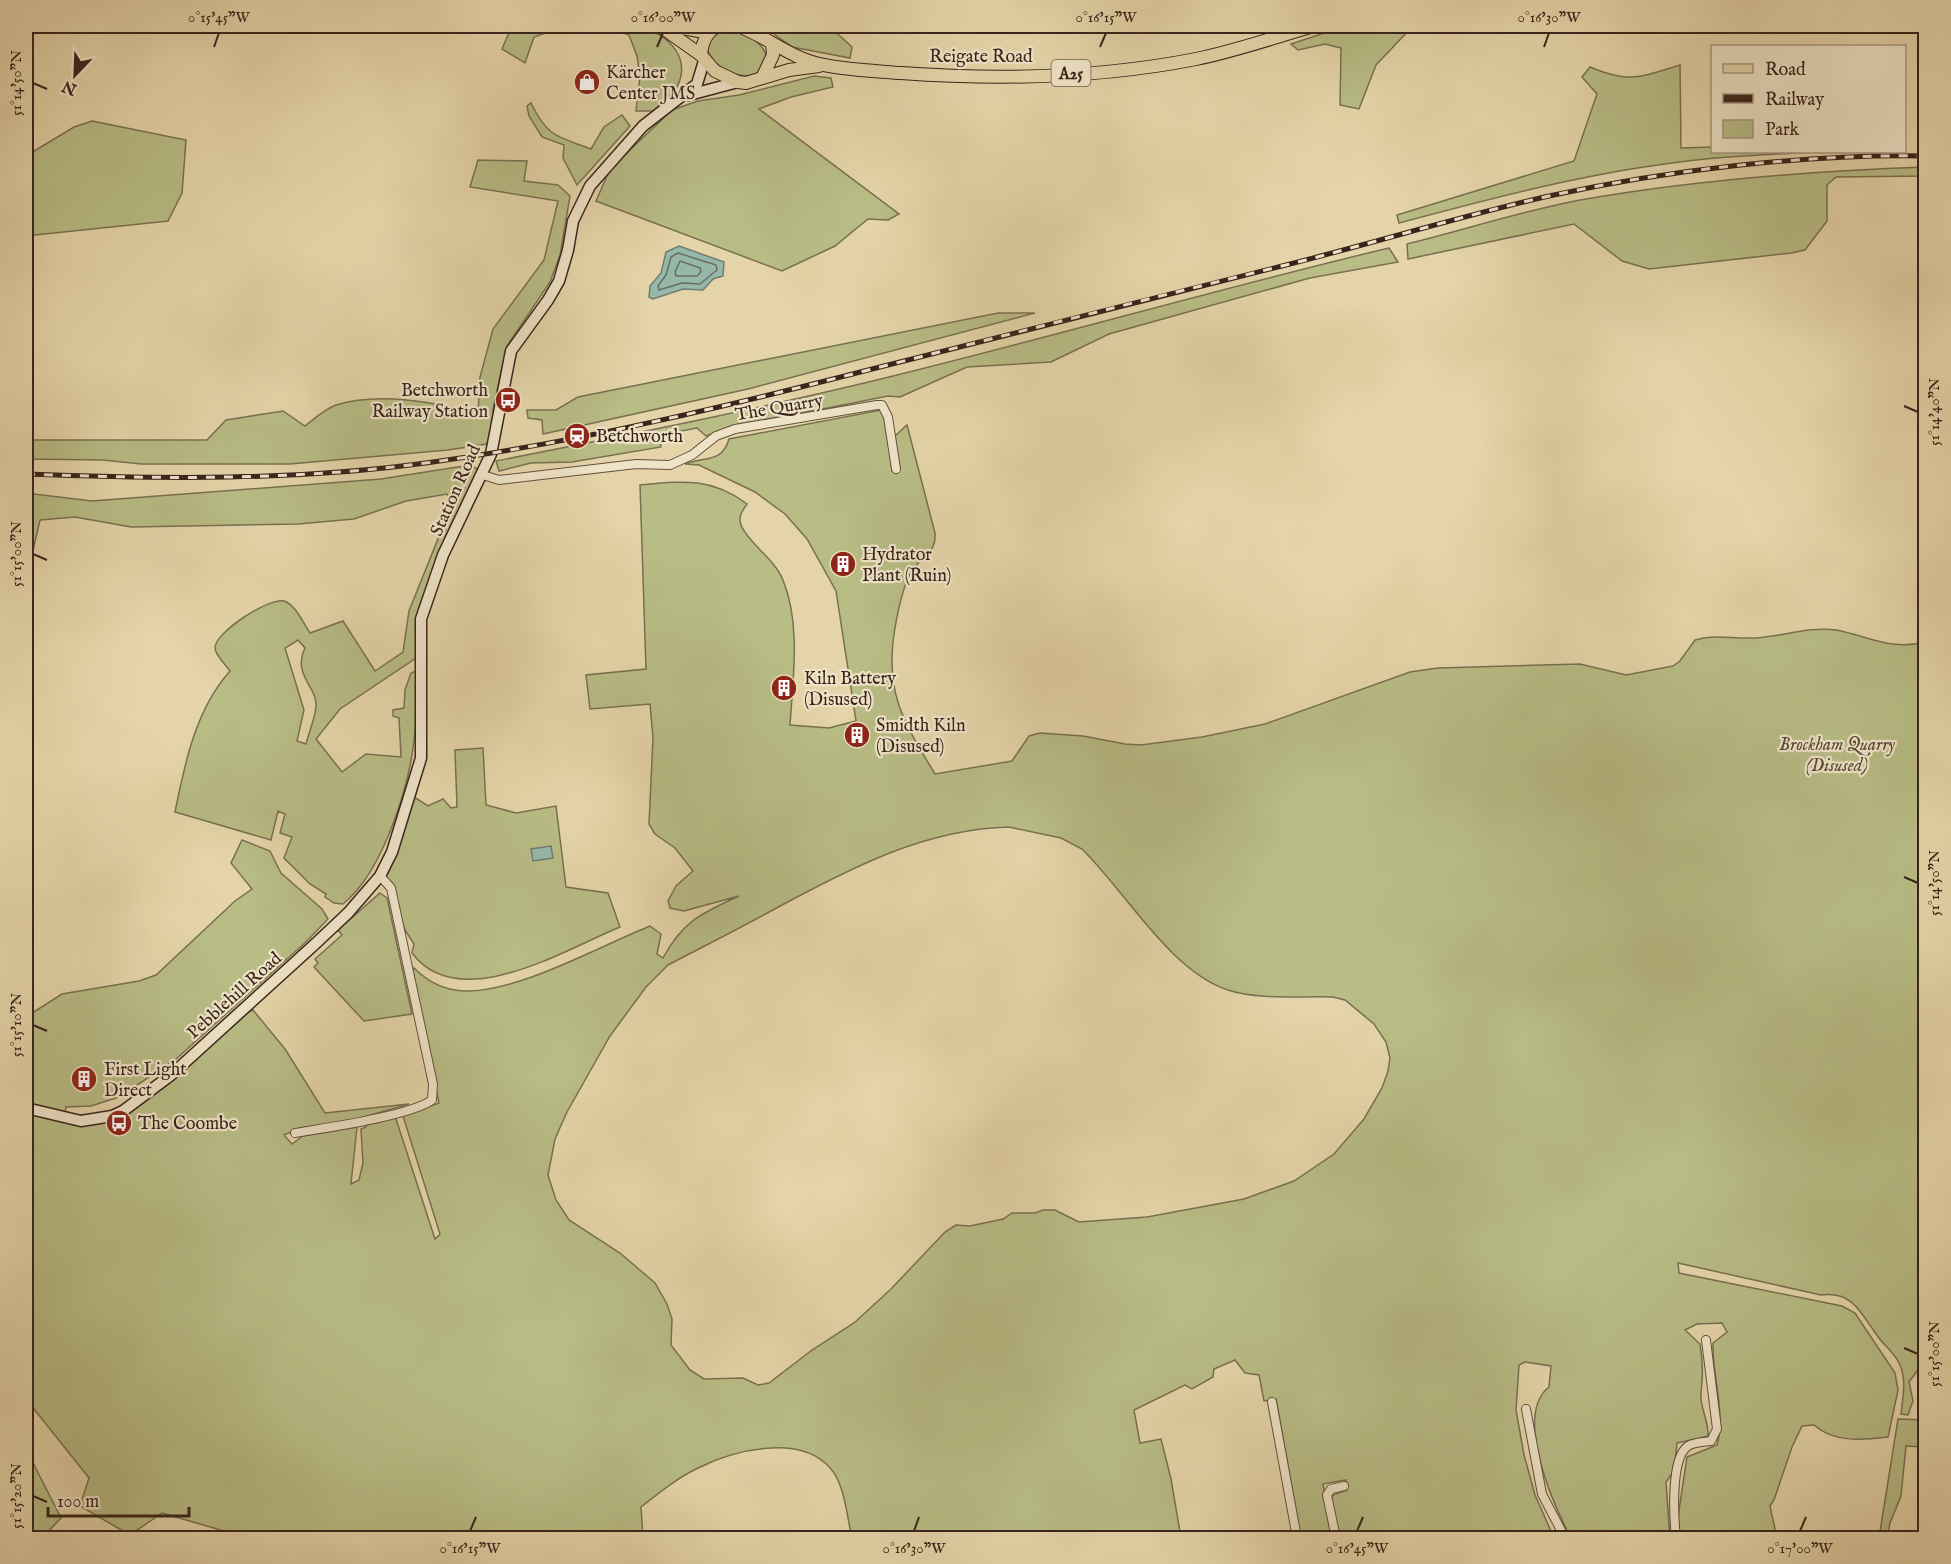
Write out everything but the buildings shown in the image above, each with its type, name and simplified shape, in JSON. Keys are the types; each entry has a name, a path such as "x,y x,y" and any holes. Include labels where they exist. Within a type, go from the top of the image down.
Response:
{"main road":[{"path":"660,26 703,58 715,71 738,82"},
{"path":"670,26 699,31 714,27"},
{"name":"Reigate Road","path":"738,26 754,29 771,44 792,55 823,65 927,75 1000,77 1097,72 1194,59 1314,26"},
{"path":"703,58 702,46 714,27"},
{"path":"762,78 773,55 771,44"},
{"name":"Station Road","path":"380,876 392,852 422,758 421,619 444,555 483,475 495,440 505,374 511,351 559,281 573,221 590,186 643,126 697,84 703,58"},
{"name":"Reigate Road","path":"738,82 746,83 789,70 823,65"},
{"name":"Station Road","path":"683,97 738,82"},
{"name":"Pebblehill Road","path":"26,1108 81,1121 112,1116 123,1111 171,1074 314,945 348,913 380,876"}],"street":[{"name":"The Quarry","path":"483,475 499,480 636,464 670,465 692,454 716,436 735,429 877,405 882,405 888,417 896,469"},
{"path":"295,1133 399,1112 432,1100 433,1084 391,888 380,876"},
{"path":"1676,1539 1674,1486 1683,1452 1689,1445 1712,1441 1717,1429 1706,1340"},
{"path":"1272,1402 1297,1539"},
{"path":"1526,1409 1542,1494 1565,1539"},
{"path":"1336,1539 1328,1495 1331,1489 1344,1486"}],"green space":[{"path":"626,25 655,32 664,38 678,54 681,75 677,87 654,111 636,111 640,76 637,56 629,35 604,26"},
{"path":"512,26 565,26 534,37 525,63 502,49"},
{"path":"763,26 829,26 852,47 850,58 792,47"},
{"path":"1345,26 1413,26 1376,65 1359,109 1340,105 1341,48 1325,44 1298,50 1291,44"},
{"path":"726,29 747,35 759,44 765,54 766,63 760,71 751,75 739,75 724,69 713,60 707,48 714,36"},
{"path":"1680,65 1681,148 1711,147 1711,153 1795,153 1707,159 1603,174 1534,188 1399,223 1397,215 1574,161 1597,94 1582,77 1590,67 1615,76 1635,77"},
{"path":"814,76 831,78 833,87 791,97 759,109 899,214 888,220 868,219 835,246 782,271 596,201 610,169 672,110 698,101 739,95"},
{"path":"531,103 548,130 591,149 604,127 622,115 630,126 577,185 563,158 564,145 542,137 529,116 527,106"},
{"path":"92,121 186,140 182,193 168,221 26,236 26,156 74,127"},
{"path":"478,160 527,161 524,181 558,185 570,196 560,255 550,282 507,346 493,409 492,433 487,444 448,450 290,464 141,464 103,460 26,459 26,440 207,440 226,420 283,411 305,426 336,405 370,399 426,402 478,414 480,377 493,329 544,260 558,201 470,187"},
{"path":"1925,167 1925,176 1836,177 1827,185 1827,221 1805,250 1791,253 1649,269 1622,261 1574,224 1408,259 1407,244 1580,200 1666,187 1752,178"},
{"path":"1389,248 1398,262 1310,278 1109,334 1051,362 967,367 900,397 888,396 732,427 706,436 697,428 660,435 661,447 572,462 531,463 499,471 496,461 840,389"},
{"path":"998,313 1035,313 748,389 543,434 542,420 528,418 527,410 556,410 578,397"},
{"name":"Brockham Quarry (Disused)","path":"881,410 887,427 892,471 899,469 895,436 907,425 935,540 930,551 910,574 905,587 895,628 892,670 894,688 905,721 935,774 1012,761 1029,736 1040,733 1083,736 1141,745 1202,737 1265,724 1410,672 1438,668 1580,664 1626,675 1673,666 1680,661 1695,640 1702,638 1754,638 1815,629 1836,630 1891,644 1925,642 1926,1359 1909,1382 1913,1401 1908,1415 1901,1414 1904,1382 1899,1363 1862,1313 1849,1301 1842,1297 1821,1295 1678,1263 1679,1273 1842,1306 1855,1313 1895,1373 1898,1390 1888,1437 1849,1439 1830,1435 1814,1425 1802,1426 1770,1506 1777,1538 1680,1538 1678,1517 1687,1457 1717,1445 1720,1420 1713,1343 1727,1332 1722,1323 1697,1324 1685,1330 1700,1344 1701,1398 1708,1436 1677,1443 1674,1471 1666,1482 1670,1538 1571,1538 1547,1484 1536,1439 1535,1418 1539,1400 1549,1387 1551,1366 1525,1362 1519,1365 1516,1410 1524,1455 1535,1495 1554,1538 1339,1538 1331,1500 1333,1495 1347,1490 1346,1480 1323,1484 1333,1538 1301,1538 1276,1399 1264,1401 1259,1375 1245,1373 1235,1360 1214,1369 1213,1377 1192,1389 1185,1385 1134,1410 1140,1443 1161,1439 1171,1479 1181,1538 852,1538 842,1493 831,1469 818,1458 803,1451 785,1448 748,1451 713,1461 683,1476 641,1507 643,1538 248,1538 162,1513 130,1535 80,1506 89,1478 26,1399 26,1017 62,994 139,981 156,975 235,901 252,889 231,863 242,840 270,851 281,873 322,909 328,919 307,941 175,1060 119,1097 91,1106 66,1107 64,1121 82,1126 118,1119 145,1102 245,1013 253,1010 285,1049 325,1113 409,1104 357,1119 300,1128 284,1135 292,1144 303,1136 357,1127 351,1184 359,1180 363,1163 361,1129 366,1127 368,1122 395,1116 435,1239 440,1234 403,1116 439,1103 411,973 414,968 430,981 449,989 484,990 532,977 650,926 661,934 657,954 663,958 678,935 695,919 739,896 684,911 670,908 668,901 676,886 693,871 675,848 655,834 649,824 653,738 650,704 590,709 586,675 646,669 640,485 683,482 708,485 734,495 747,504 740,517 744,532 779,572 789,597 794,633 790,725 829,728 856,721 836,591 807,539 785,514 755,492 699,465 685,464 717,456 726,447 729,439","holes":["1009,827 1061,838 1082,849 1168,948 1187,966 1207,980 1228,990 1252,995 1333,997 1345,1000 1374,1024 1386,1042 1390,1058 1382,1088 1364,1119 1334,1154 1294,1181 1244,1199 1147,1217 1079,1222 1055,1210 1043,1210 1035,1213 1012,1213 1003,1219 970,1226 956,1225 945,1232 891,1289 854,1323 812,1350 769,1383 758,1385 743,1378 704,1379 690,1370 671,1345 672,1319 667,1304 655,1283 620,1253 569,1220 556,1200 548,1175 555,1139 567,1112 610,1036 646,987 668,965 863,864 919,843 978,829"]},
{"path":"470,465 481,471 440,554 416,658 340,709 316,739 342,772 366,754 401,757 399,718 393,716 393,710 404,708 405,690 411,673 416,671 415,731 408,775 401,799 383,848 371,870 358,889 343,904 334,903 325,897 326,894 310,884 284,858 292,837 280,833 285,814 278,811 271,840 175,812 183,774 200,719 218,686 230,671 215,651 217,641 233,625 256,610 267,604 284,601 296,610 310,633 343,621 375,671 403,652 409,611 452,504 447,494 406,501 354,519 298,524 131,527 75,517 40,520 28,572 26,602 26,493 92,501 381,479","holes":["298,640 305,648 302,658 303,674 316,700 306,744 297,741 304,710 285,648"]},
{"path":"483,748 486,805 516,813 556,806 566,887 608,893 620,927 543,962 513,972 484,978 457,979 432,971 412,953 414,944 405,930 386,876 386,869 414,797 428,806 443,799 451,808 457,807 455,750"},
{"path":"380,893 387,898 412,1014 364,1021 314,967 318,963 315,959 342,935 338,930"},
{"path":"1898,1419 1925,1420 1925,1447 1906,1446 1901,1496 1890,1523 1887,1538 1879,1538"},
{"path":"26,1449 61,1518 42,1538 26,1538"}],"water":[{"path":"679,246 724,262 723,276 713,279 703,290 683,289 653,299 649,297 650,286 661,273 666,252"},
{"path":"551,846 553,858 533,861 531,849"}],"railway":[{"path":"26,474 230,477 332,473 433,462 546,444 769,395 1286,265 1549,196 1688,171 1784,161 1926,156"}],"place":[{"name":"Kärcher Center JMS","path":"587,82"},
{"name":"Betchworth Railway Station","path":"508,400"},
{"name":"Betchworth","path":"577,436"},
{"name":"Hydrator Plant (Ruin)","path":"843,564"},
{"name":"Kiln Battery (Disused)","path":"784,688"},
{"name":"Smidth Kiln (Disused)","path":"857,735"},
{"name":"First Light Direct","path":"84,1079"},
{"name":"The Coombe","path":"119,1123"}]}
